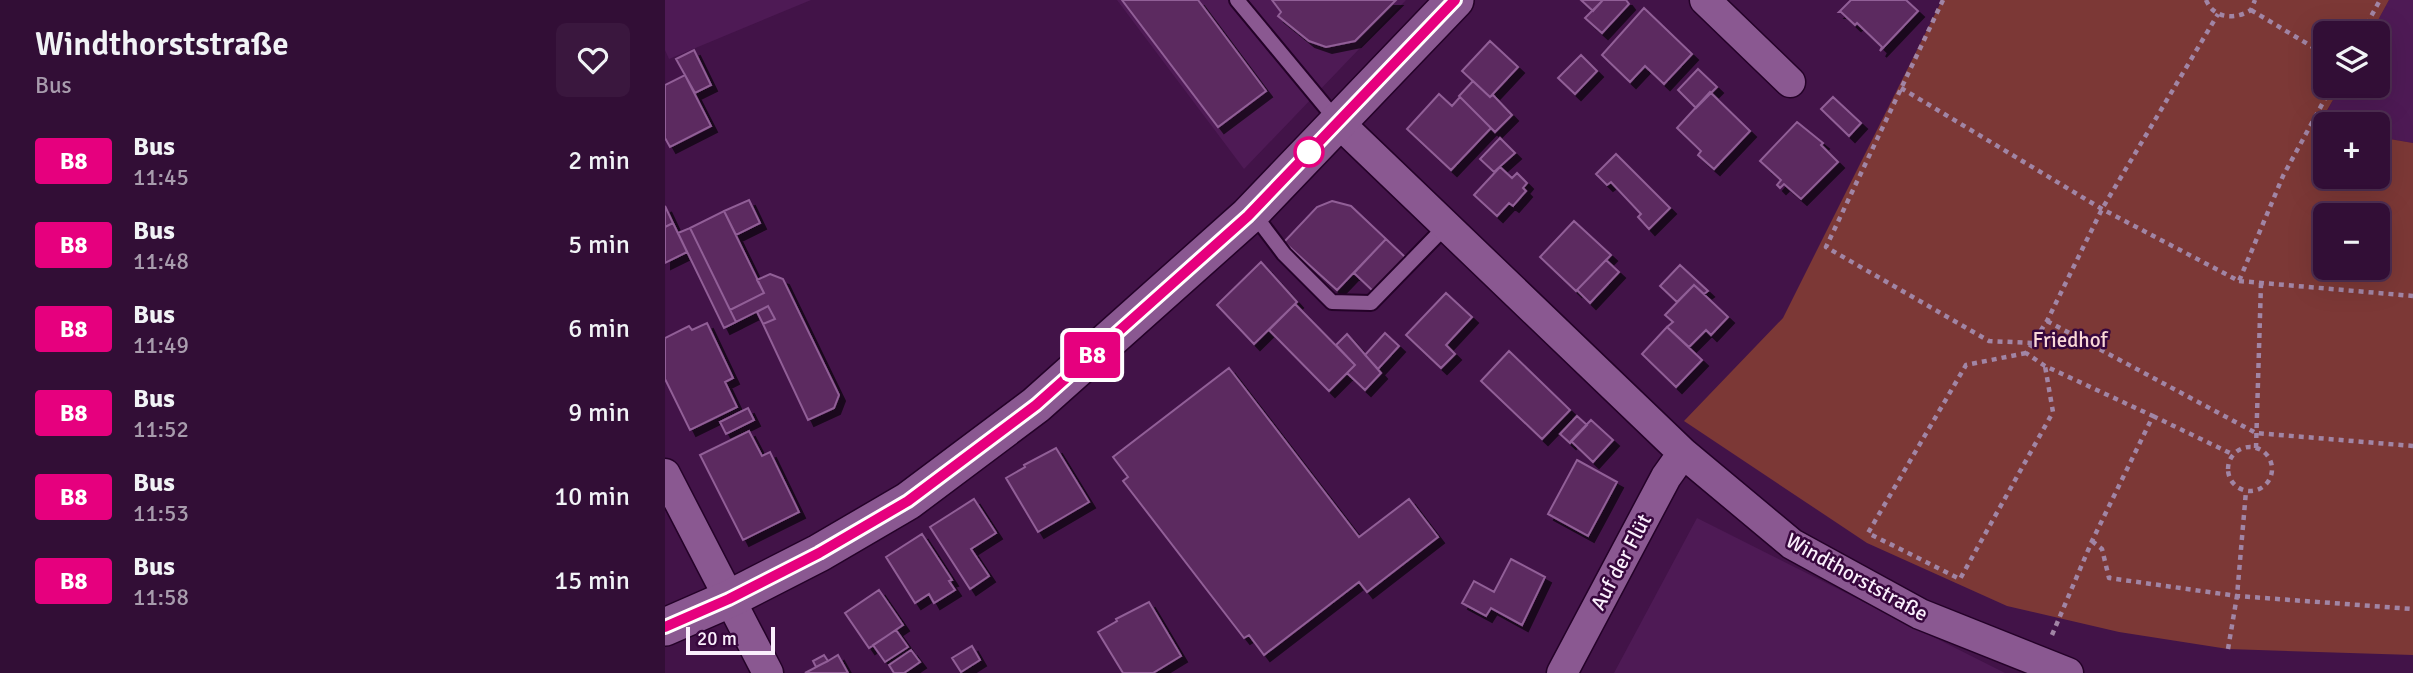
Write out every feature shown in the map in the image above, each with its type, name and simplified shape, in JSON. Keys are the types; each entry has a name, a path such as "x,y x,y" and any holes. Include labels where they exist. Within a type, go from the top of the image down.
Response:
{"street":[{"path":"665,627 729,599 819,553 908,501 1036,405 1252,212 1455,0"},
{"path":"1706,0 1790,82"},
{"name":"Windthorststraße","path":"1338,122 1683,453 1792,544 1920,614 2054,669"},
{"name":"Auf der Flüt","path":"1562,673 1666,477 1683,453"},
{"path":"665,474 768,673"}],"lane":[{"path":"1237,0 1338,122"},
{"path":"1252,212 1284,254 1332,302 1371,303 1445,226"}],"path":[{"path":"1943,0 1826,247 1989,341 2032,344"},
{"path":"2206,0 2207,5 2218,14 2235,17 2251,10 2255,0"},
{"path":"2369,21 2380,0"},
{"path":"2251,10 2313,47"},
{"path":"2045,366 2053,412 1960,579 1868,533 1966,365 2026,353 2047,321 2102,209 2218,14"},
{"path":"1901,88 2102,209 2239,281 2413,296"},
{"path":"2239,281 2283,176 2325,98"},
{"path":"2256,448 2261,283"},
{"path":"2047,321 2256,433 2413,446"},
{"path":"2026,353 2045,366 2232,454"},
{"path":"2054,669 2059,618 2092,541 2153,416"},
{"path":"2244,446 2256,448 2263,449 2273,465 2271,478 2263,487 2246,491 2232,483 2227,467 2232,454 2244,446"},
{"path":"2228,649 2237,596 2246,491"},
{"path":"2092,541 2102,549 2109,578 2237,596 2413,608"}],"shaded area":[{"path":"665,0 811,0 669,59 665,50"},
{"path":"1117,0 1406,0 1244,169"},
{"path":"2389,0 2413,0 2413,143 2390,139 2390,112 2326,112 2334,98 2390,98 2390,21 2378,21"},
{"path":"1697,518 2005,673 1614,673"}],"green space":[{"name":"Friedhof","path":"1942,0 2389,0 2378,21 2313,21 2313,98 2334,98 2326,112 2313,112 2313,189 2390,189 2390,139 2413,143 2413,655 2228,649 2119,632 2007,606 1867,543 1684,421 1783,318"}],"building":[{"path":"1122,0 1198,0 1266,91 1218,127"},
{"path":"1272,0 1396,0 1355,41 1326,47 1309,41 1278,16 1281,12"},
{"path":"1581,0 1603,0 1593,11"},
{"path":"1603,0 1626,0 1629,4 1602,33 1585,18"},
{"path":"1851,0 1906,0 1918,11 1880,51 1882,47 1857,23 1855,25 1839,12"},
{"path":"1644,8 1692,54 1664,84 1645,66 1630,82 1602,55"},
{"path":"1490,41 1518,67 1490,97 1462,71"},
{"path":"694,50 711,85 695,93 676,59"},
{"path":"1581,55 1597,71 1575,94 1558,78"},
{"path":"1698,69 1717,87 1696,108 1678,90"},
{"path":"685,75 711,126 670,147 665,138 665,85"},
{"path":"1473,81 1490,97 1493,95 1512,115 1495,132 1459,96"},
{"path":"1710,92 1750,131 1714,169 1698,155 1701,151 1677,128"},
{"path":"1439,94 1452,106 1460,97 1491,128 1451,170 1407,129"},
{"path":"1833,97 1861,123 1849,136 1821,109"},
{"path":"1797,122 1823,143 1821,145 1838,162 1801,199 1784,184 1780,188 1777,185 1781,180 1760,161"},
{"path":"1500,138 1515,153 1494,172 1480,159"},
{"path":"1616,154 1670,208 1649,229 1638,217 1641,214 1611,182 1607,185 1596,174"},
{"path":"1500,167 1512,178 1517,173 1527,183 1523,188 1526,191 1513,206 1509,203 1497,216 1474,195"},
{"path":"749,200 760,223 736,235 724,211"},
{"path":"1332,201 1351,206 1386,239 1337,290 1284,242 1317,207"},
{"path":"665,206 673,223 665,227"},
{"path":"724,211 764,293 730,310 690,228"},
{"path":"1574,221 1611,255 1576,291 1540,257"},
{"path":"673,223 687,252 665,263 665,227"},
{"path":"690,228 736,322 724,328 678,233"},
{"path":"1386,239 1405,257 1373,291 1354,273"},
{"path":"1606,260 1619,272 1590,303 1577,290"},
{"path":"1261,262 1297,302 1254,344 1217,305"},
{"path":"1680,265 1708,291 1704,294 1694,285 1677,302 1660,286"},
{"path":"770,274 783,279 839,395 834,408 808,420 763,324 775,319 768,306 736,322 730,310 764,293 757,280"},
{"path":"1694,285 1728,317 1711,335 1706,330 1689,347 1667,327 1673,322 1665,315"},
{"path":"1446,293 1472,317 1446,345 1455,354 1441,368 1406,335"},
{"path":"1295,304 1355,365 1329,391 1269,330"},
{"path":"768,306 775,319 763,324 757,312"},
{"path":"707,323 733,378 725,382 737,407 690,430 665,379 665,338 689,326 692,330"},
{"path":"1667,327 1702,360 1676,387 1642,354"},
{"path":"1385,333 1399,346 1378,369 1365,355"},
{"path":"1347,334 1381,373 1365,390 1347,373 1355,365 1336,345"},
{"path":"1509,351 1570,410 1542,439 1481,381"},
{"path":"1229,368 1359,537 1409,499 1438,537 1367,592 1359,582 1264,655 1249,635 1244,638 1123,481 1128,477 1113,457"},
{"path":"748,408 754,420 726,434 720,422"},
{"path":"1577,416 1587,425 1570,443 1560,434"},
{"path":"1591,420 1613,440 1593,462 1571,441"},
{"path":"749,431 762,456 770,452 799,512 743,540 700,455"},
{"path":"1056,448 1089,502 1038,532 1006,478"},
{"path":"1577,460 1617,482 1588,536 1548,514"},
{"path":"974,499 996,533 971,549 989,576 970,589 930,527"},
{"path":"922,534 952,580 949,581 955,590 934,603 929,594 915,603 886,557"},
{"path":"1511,559 1545,577 1522,625 1491,608 1486,616 1462,603 1474,581 1494,592"},
{"path":"879,590 903,625 869,648 845,613"},
{"path":"1149,602 1181,656 1153,673 1123,673 1098,632"},
{"path":"896,630 908,647 885,662 873,645"},
{"path":"972,646 980,660 961,672 952,658"},
{"path":"911,650 920,662 904,673 894,673 889,665"},
{"path":"824,655 828,661 816,667 813,661"},
{"path":"838,655 848,673 805,673 828,661"}],"bus line":[{"name":"B8","path":"665,627 729,599 819,553 908,501 1036,405 1248,216 1455,0"}]}
